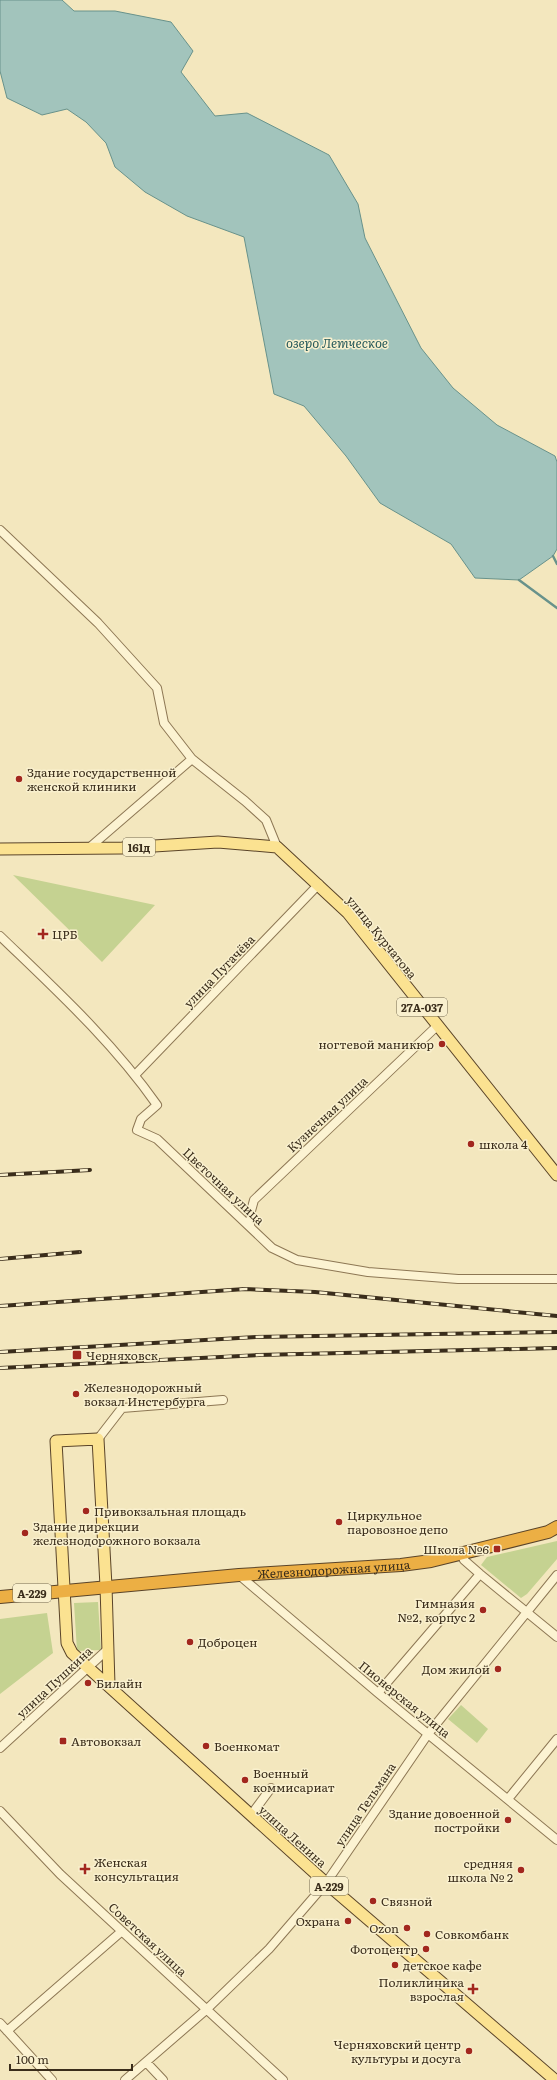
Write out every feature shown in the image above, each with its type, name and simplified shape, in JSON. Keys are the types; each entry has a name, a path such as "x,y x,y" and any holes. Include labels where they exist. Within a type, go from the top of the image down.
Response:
{"highway":[{"name":"Железнодорожная улица","path":"106,1586 239,1575 401,1565 431,1561 461,1554 548,1532 557,1527"},
{"name":"А-229","path":"0,1596 106,1586"}],"main road":[{"name":"161д","path":"0,849 122,848 218,842 277,847"},
{"name":"улица Курчатова","path":"277,847 319,884 348,913 557,1175"},
{"path":"98,1439 106,1586 109,1685"},
{"name":"улица Ленина","path":"98,1439 56,1441 67,1643 72,1653 326,1883 555,2080"}],"street":[{"path":"0,530 98,623 157,688 164,723 192,759 266,820 277,847"},
{"path":"89,848 192,759"},
{"name":"улица Пугачёва","path":"136,1074 319,884"},
{"name":"Цветочная улица","path":"0,936 82,1015 136,1074 157,1105 141,1119 137,1130 157,1139 272,1248 297,1260 368,1272 458,1279 557,1279"},
{"name":"Кузнечная улица","path":"250,1226 251,1211 254,1200 437,1026"},
{"path":"98,1439 122,1408 223,1400"},
{"path":"461,1554 464,1560 480,1574 557,1637"},
{"path":"378,1693 480,1574"},
{"name":"Пионерская улица","path":"239,1575 378,1693 557,1840"},
{"name":"улица Тельмана","path":"125,2080 206,2010 269,1949 326,1883 427,1732 435,1725 557,1575"},
{"name":"улица Пушкина","path":"0,1748 87,1666 108,1649"},
{"path":"508,1799 557,1739"},
{"path":"251,1815 271,1788"},
{"name":"Советская улица","path":"0,1811 60,1874 283,2080"},
{"path":"7,2032 122,1931"},
{"path":"0,2023 52,2080"},
{"path":"146,2062 163,2080"}],"green space":[{"path":"13,875 155,905 102,962"},
{"path":"557,1541 557,1559 527,1594 521,1598 481,1565 487,1557"},
{"path":"98,1602 101,1650 77,1651 74,1603"},
{"path":"47,1613 53,1653 0,1694 0,1619"},
{"path":"461,1705 488,1729 477,1743 448,1719"}],"water":[{"name":"озеро Летческое","path":"0,0 62,0 74,11 115,11 171,22 193,51 181,72 215,116 247,113 329,155 358,204 365,238 421,348 453,388 497,425 555,456 557,462 557,549 553,556 519,580 475,578 451,544 380,503 346,456 304,406 274,394 244,237 187,216 145,192 115,167 106,143 86,122 67,109 42,115 7,98 0,71"}],"waterway":[{"path":"553,556 557,564"},
{"path":"519,580 557,608"}],"railway":[{"path":"0,1175 90,1170"},
{"path":"0,1259 80,1252"},
{"path":"0,1306 245,1289 315,1292 557,1316"},
{"path":"0,1352 256,1337 557,1332"},
{"path":"0,1368 259,1355 557,1348"}],"place":[{"name":"Здание государственной женской клиники","path":"19,779"},
{"name":"ЦРБ","path":"43,934"},
{"name":"ногтевой маникюр","path":"442,1044"},
{"name":"школа 4","path":"471,1144"},
{"name":"Черняховск","path":"77,1355"},
{"name":"Железнодорожный вокзал Инстербурга","path":"76,1394"},
{"name":"Привокзальная площадь","path":"86,1511"},
{"name":"Циркульное паровозное депо","path":"339,1522"},
{"name":"Здание дирекции железнодорожного вокзала","path":"25,1533"},
{"name":"Школа №6","path":"497,1549"},
{"name":"Гимназия №2, корпус 2","path":"483,1610"},
{"name":"Доброцен","path":"190,1642"},
{"name":"Дом жилой","path":"498,1669"},
{"name":"Билайн","path":"88,1683"},
{"name":"Автовокзал","path":"63,1741"},
{"name":"Военкомат","path":"206,1746"},
{"name":"Военный коммисариат","path":"245,1780"},
{"name":"Здание довоенной постройки","path":"508,1820"},
{"name":"Женская консультация","path":"85,1869"},
{"name":"средняя школа № 2","path":"521,1870"},
{"name":"Связной","path":"373,1901"},
{"name":"Охрана","path":"348,1921"},
{"name":"Ozon","path":"407,1928"},
{"name":"Совкомбанк","path":"427,1934"},
{"name":"Фотоцентр","path":"426,1949"},
{"name":"детское кафе","path":"395,1965"},
{"name":"Поликлиника взрослая","path":"473,1989"},
{"name":"Черняховский центр культуры и досуга","path":"469,2051"}]}
